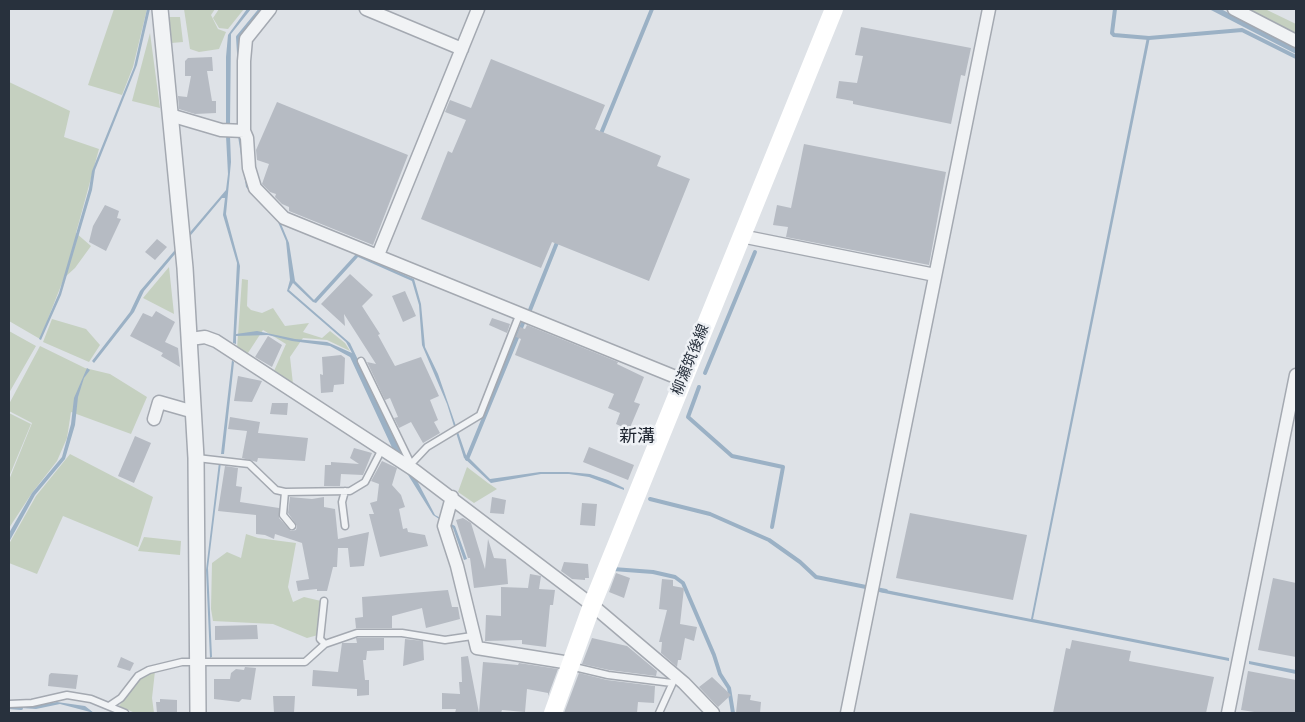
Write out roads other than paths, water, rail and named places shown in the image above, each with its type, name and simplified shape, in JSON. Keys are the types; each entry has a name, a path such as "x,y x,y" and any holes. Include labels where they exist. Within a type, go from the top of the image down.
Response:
{"main road":[{"name":"柳瀬筑後線","path":"553,713 592,605 834,9"}],"street":[{"path":"160,9 190,339 194,412 198,713"},
{"path":"270,9 246,39 244,61 244,132 247,138 249,168 255,188 284,218 682,380"},
{"path":"366,9 462,49"},
{"path":"378,255 478,9"},
{"path":"847,713 989,9"},
{"path":"1234,9 1296,41"},
{"path":"170,115 221,130 244,132"},
{"path":"741,236 935,275"},
{"path":"190,339 205,338 216,341 382,449 413,467 592,605 713,713"},
{"path":"1228,713 1296,375"},
{"path":"154,419 159,402 194,412"},
{"path":"452,497 444,526 458,566 472,636 477,648 570,664"}],"lane":[{"path":"361,361 413,467 427,447 468,424 480,415 520,313"},
{"path":"196,458 250,464 276,490 284,492 350,491 366,482 382,449"},
{"path":"345,491 342,502 345,526"},
{"path":"284,492 282,515 292,526"},
{"path":"324,601 320,639 324,644"},
{"path":"109,706 121,698 138,676 149,670 197,660 305,662 324,644 357,633 402,633 444,640 472,636"},
{"path":"570,664 608,675 674,679 659,713"},
{"path":"9,704 32,703 67,695 91,699 125,713"}],"water":[{"path":"147,9 150,9 137,65 95,170 92,190 61,295 41,340 39,339 59,293 89,189 92,171 134,67"},
{"path":"247,9 251,9 231,34 230,125 226,125 226,57 228,35"},
{"path":"1209,9 1221,9 1296,48 1296,54"},
{"path":"1147,37 1150,37 1033,619 1229,658 1229,661 879,592 881,589 1031,619"},
{"path":"226,136 230,136 231,162 226,214 240,266 236,334 257,331 295,339 327,342 352,353 346,342 287,291 290,280 286,241 278,222 246,187 238,136 241,136 247,181 279,219 289,243 295,281 314,300 356,254 414,279 421,304 425,347 438,374 466,455 490,479 540,472 568,472 590,474 608,480 624,488 624,490 589,477 569,474 541,474 491,483 464,458 447,404 422,345 419,305 412,281 358,257 316,303 293,283 289,290 350,343 402,452 435,515 455,526 467,559 464,560 453,528 433,515 395,454 350,357 330,346 292,341 268,335 236,336 236,344 233,343 237,263 223,215 225,198 222,198 144,291 134,312 94,363 92,361 130,312 140,291 226,190 228,174"},
{"path":"232,360 234,362 224,454 221,454"},
{"path":"87,368 90,370 84,378 78,397 75,425 65,459 35,495 9,542 9,533 32,493 62,457 71,424 74,398"},
{"path":"219,462 221,462 208,568 212,657 210,658 206,570"},
{"path":"1249,661 1296,670 1296,674 1249,664"},
{"path":"57,702 85,706 94,713 60,704 36,709 21,708"}],"waterway":[{"path":"239,53 238,37 261,9"},
{"path":"600,136 652,9"},
{"path":"1115,9 1112,33 1114,35 1149,38 1242,30 1296,57"},
{"path":"530,310 558,240"},
{"path":"705,373 755,252"},
{"path":"467,459 523,323"},
{"path":"699,387 688,417 732,456 783,467 772,527"},
{"path":"650,499 710,514 769,540 800,562 816,577 886,591"},
{"path":"613,569 653,572 675,577 683,583 714,655 720,674 729,688 733,713"},
{"path":"9,707 21,708"}],"district":[{"name":"新溝","path":"637,437"}]}
